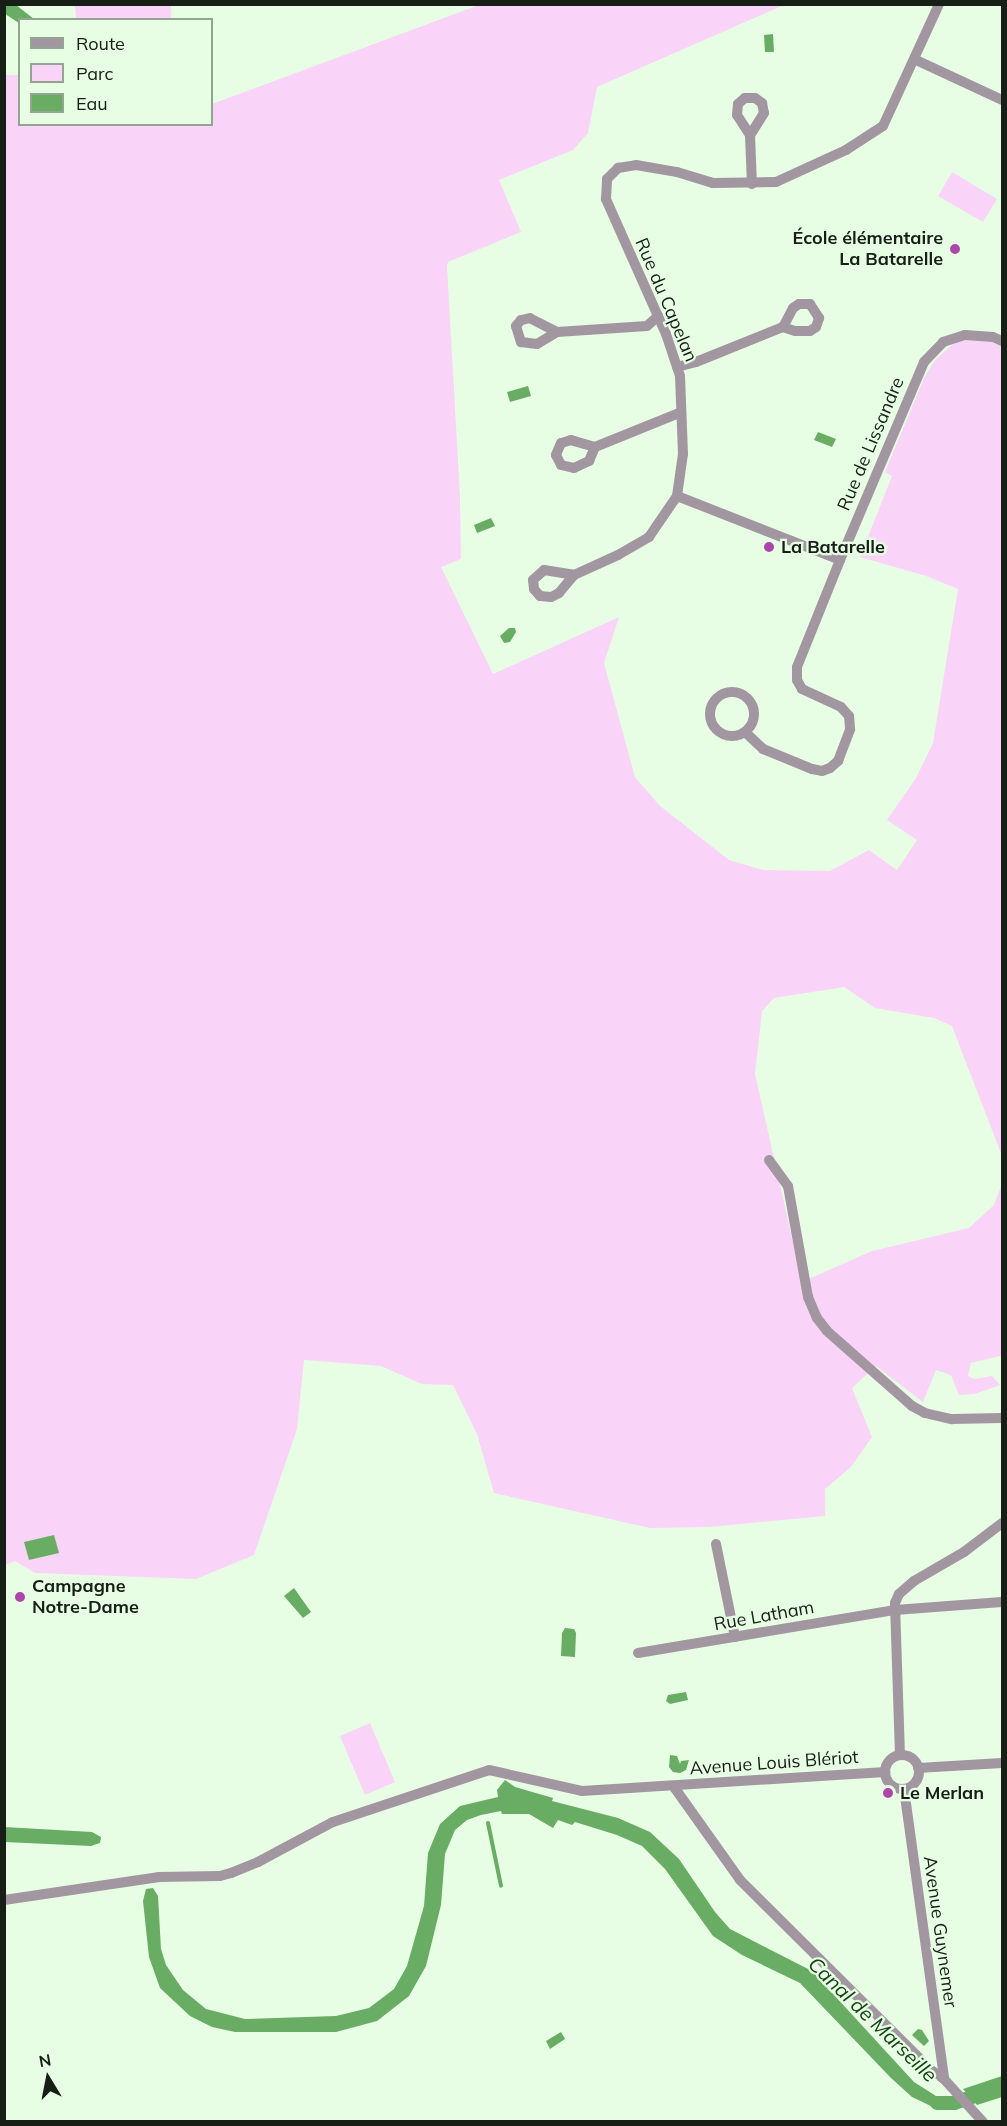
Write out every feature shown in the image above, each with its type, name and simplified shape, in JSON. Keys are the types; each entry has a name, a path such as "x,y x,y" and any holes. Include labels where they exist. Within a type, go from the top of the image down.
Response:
{"street":[{"path":"750,135 752,184 776,182 808,169 846,150 883,126 916,60 939,4"},
{"path":"916,60 1002,101"},
{"name":"Rue du Capelan","path":"574,575 618,555 649,537 677,496 682,454 679,413 680,376 658,316 606,199 608,179 618,168 636,165 677,172 713,183 752,184"},
{"path":"557,332 647,326 658,316"},
{"path":"677,367 696,362 783,327"},
{"name":"Rue de Lissandre","path":"745,732 763,749 812,769 822,771 838,761 850,729 849,716 841,707 802,689 797,680 797,667 924,362 943,342 965,334 993,337 1002,341"},
{"path":"595,447 679,413"},
{"path":"677,496 840,560"},
{"path":"741,693 751,702 754,718 745,732 725,735 714,726 710,711 717,698 723,694 741,693"},
{"path":"769,1160 788,1186 808,1297 817,1318 827,1330 912,1406 925,1413 952,1419 1002,1418"},
{"path":"900,1755 895,1610 899,1594 914,1581 964,1552 1002,1523"},
{"path":"716,1544 735,1637"},
{"name":"Rue Latham","path":"638,1653 895,1610 1002,1602"},
{"path":"900,1755 910,1757 918,1768 917,1780 904,1790 893,1786 880,1772 892,1759 900,1755"},
{"path":"918,1768 1002,1763"},
{"name":"Avenue Louis Blériot","path":"4,1900 159,1876 220,1876 258,1862 333,1822 482,1771 507,1772 549,1786 582,1791 674,1787 880,1772"},
{"path":"674,1787 740,1880 930,2070 944,2079 980,2119"},
{"name":"Avenue Guynemer","path":"904,1790 944,2079"}],"green space":[{"path":"75,5 171,5 171,18 76,18"},
{"path":"479,5 784,5 597,87 588,133 573,150 499,180 521,232 448,262 447,266 460,497 461,559 441,567 493,674 619,617 604,663 635,777 660,806 729,860 763,870 830,871 869,850 897,870 917,840 887,820 916,778 933,743 958,589 926,576 860,557 892,476 885,472 925,376 936,359 953,344 970,339 988,341 1002,347 1002,1156 952,1026 934,1018 875,1008 844,987 774,998 762,1011 755,1074 802,1282 872,1251 969,1228 994,1205 1002,1184 1002,1358 1000,1356 971,1363 968,1376 974,1379 992,1376 1000,1385 975,1394 959,1395 951,1375 936,1370 923,1402 876,1366 852,1388 872,1437 851,1467 825,1489 825,1516 709,1527 650,1528 494,1493 477,1434 453,1385 422,1384 381,1366 304,1360 297,1429 254,1555 196,1579 35,1573 15,1561 5,1565 5,75 18,75 18,126 213,126 213,104"},
{"path":"952,172 997,199 983,222 938,196"},
{"path":"370,1723 395,1782 365,1795 340,1736"}],"water":[{"path":"4,5 16,5 33,18 18,18 18,22 5,14"},
{"path":"773,34 774,52 765,52 764,35"},
{"path":"528,386 531,396 510,402 507,392"},
{"path":"818,432 836,439 832,447 814,440"},
{"path":"491,518 495,526 477,533 474,525"},
{"path":"509,628 515,628 516,632 510,642 504,643 500,636"},
{"path":"54,1535 59,1553 29,1560 24,1542"},
{"path":"294,1588 311,1612 303,1618 284,1596"},
{"path":"565,1628 574,1629 576,1633 575,1657 561,1656 562,1633"},
{"path":"686,1692 688,1700 670,1704 666,1701 668,1695"},
{"path":"670,1755 677,1756 680,1764 681,1761 689,1760 686,1770 680,1773 673,1772 669,1767"},
{"path":"505,1780 515,1787 553,1798 552,1801 618,1818 650,1832 679,1859 715,1912 730,1929 812,1971 914,2082 936,2096 952,2098 957,2108 933,2107 912,2097 800,1983 742,1955 713,1936 665,1869 642,1846 617,1835 575,1822 572,1825 558,1820 553,1828 529,1814 502,1814 501,1811 481,1815 467,1820 455,1830 445,1854 441,1905 426,1966 409,1996 377,2021 336,2032 235,2032 212,2027 190,2016 160,1988 149,1957 143,1901 146,1889 153,1888 158,1896 161,1949 166,1965 183,1990 206,2009 245,2019 336,2016 369,2008 394,1989 407,1966 424,1906 428,1853 440,1824 460,1806 498,1797 497,1790"},
{"path":"4,1827 92,1832 101,1837 100,1843 91,1846 5,1842"},
{"path":"918,2029 922,2030 929,2041 924,2046 912,2035"},
{"path":"561,2032 565,2039 550,2049 546,2041"},
{"path":"1002,2076 1002,2097 977,2105 963,2089"}],"waterway":[{"path":"488,1823 501,1886"},
{"name":"Canal de Marseille","path":"937,2103 954,2103 1002,2087"}],"place":[{"name":"École élémentaire La Batarelle","path":"955,249"},
{"name":"La Batarelle","path":"769,547"},
{"name":"Campagne Notre-Dame","path":"20,1597"},
{"name":"Le Merlan","path":"888,1793"}]}
